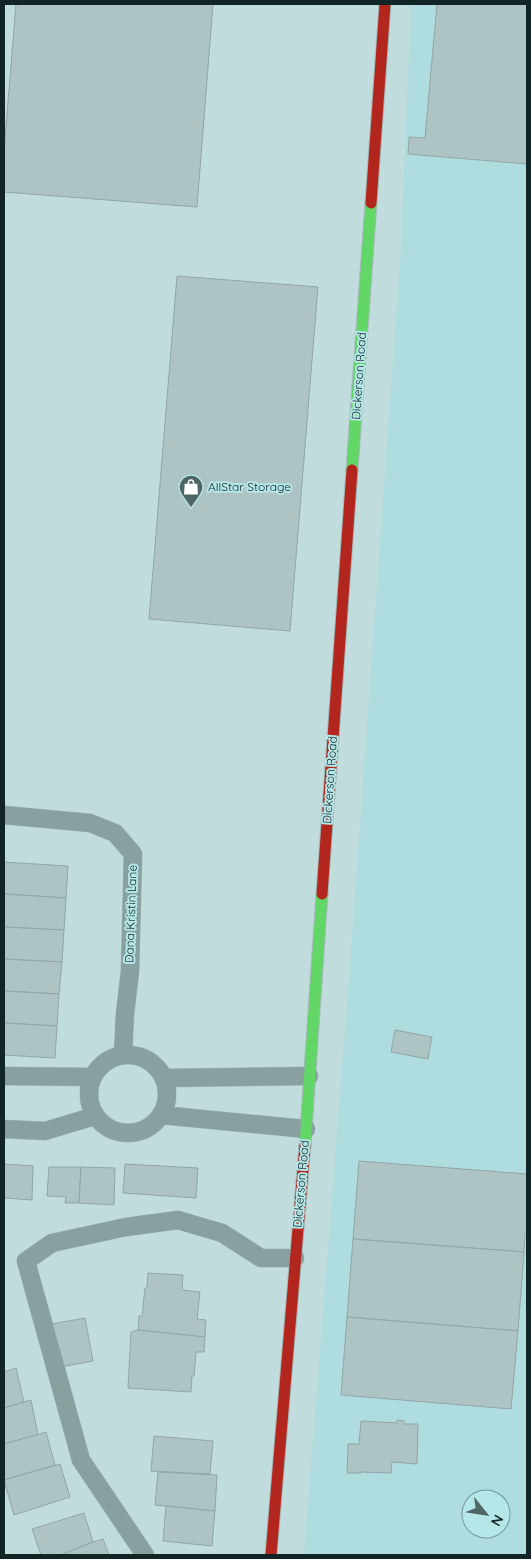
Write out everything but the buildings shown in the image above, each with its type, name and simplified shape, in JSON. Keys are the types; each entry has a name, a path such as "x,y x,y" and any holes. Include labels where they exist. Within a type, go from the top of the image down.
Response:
{"street":[{"name":"Dickerson Road","path":"271,1555 306,1129 385,4"}],"lane":[{"name":"Dana Kristin Lane","path":"4,815 90,824 115,833 133,854 130,971 123,1054"},
{"path":"123,1054 136,1054 148,1059 158,1067 164,1078 167,1090 166,1104 161,1115 152,1125 141,1131 128,1133 116,1131 105,1126 95,1116 89,1103 88,1090 92,1077 99,1066 110,1058 123,1054"},
{"path":"4,1076 92,1077"},
{"path":"164,1078 309,1076"},
{"path":"161,1115 306,1129"},
{"path":"4,1129 45,1131 95,1116"},
{"path":"145,1555 81,1460 26,1261 52,1243 126,1227 178,1220 222,1233 261,1258 295,1258"}],"shaded area":[{"path":"411,4 527,4 527,1555 304,1555 348,992 401,248"}],"traffic: fast":[{"path":"352,470 371,203"},
{"path":"305,1145 322,894"}],"traffic: jam":[{"path":"371,203 385,4"},
{"path":"322,894 352,470"},
{"path":"271,1555 305,1145"}],"place":[{"name":"AllStar Storage","path":"191,508"}]}
